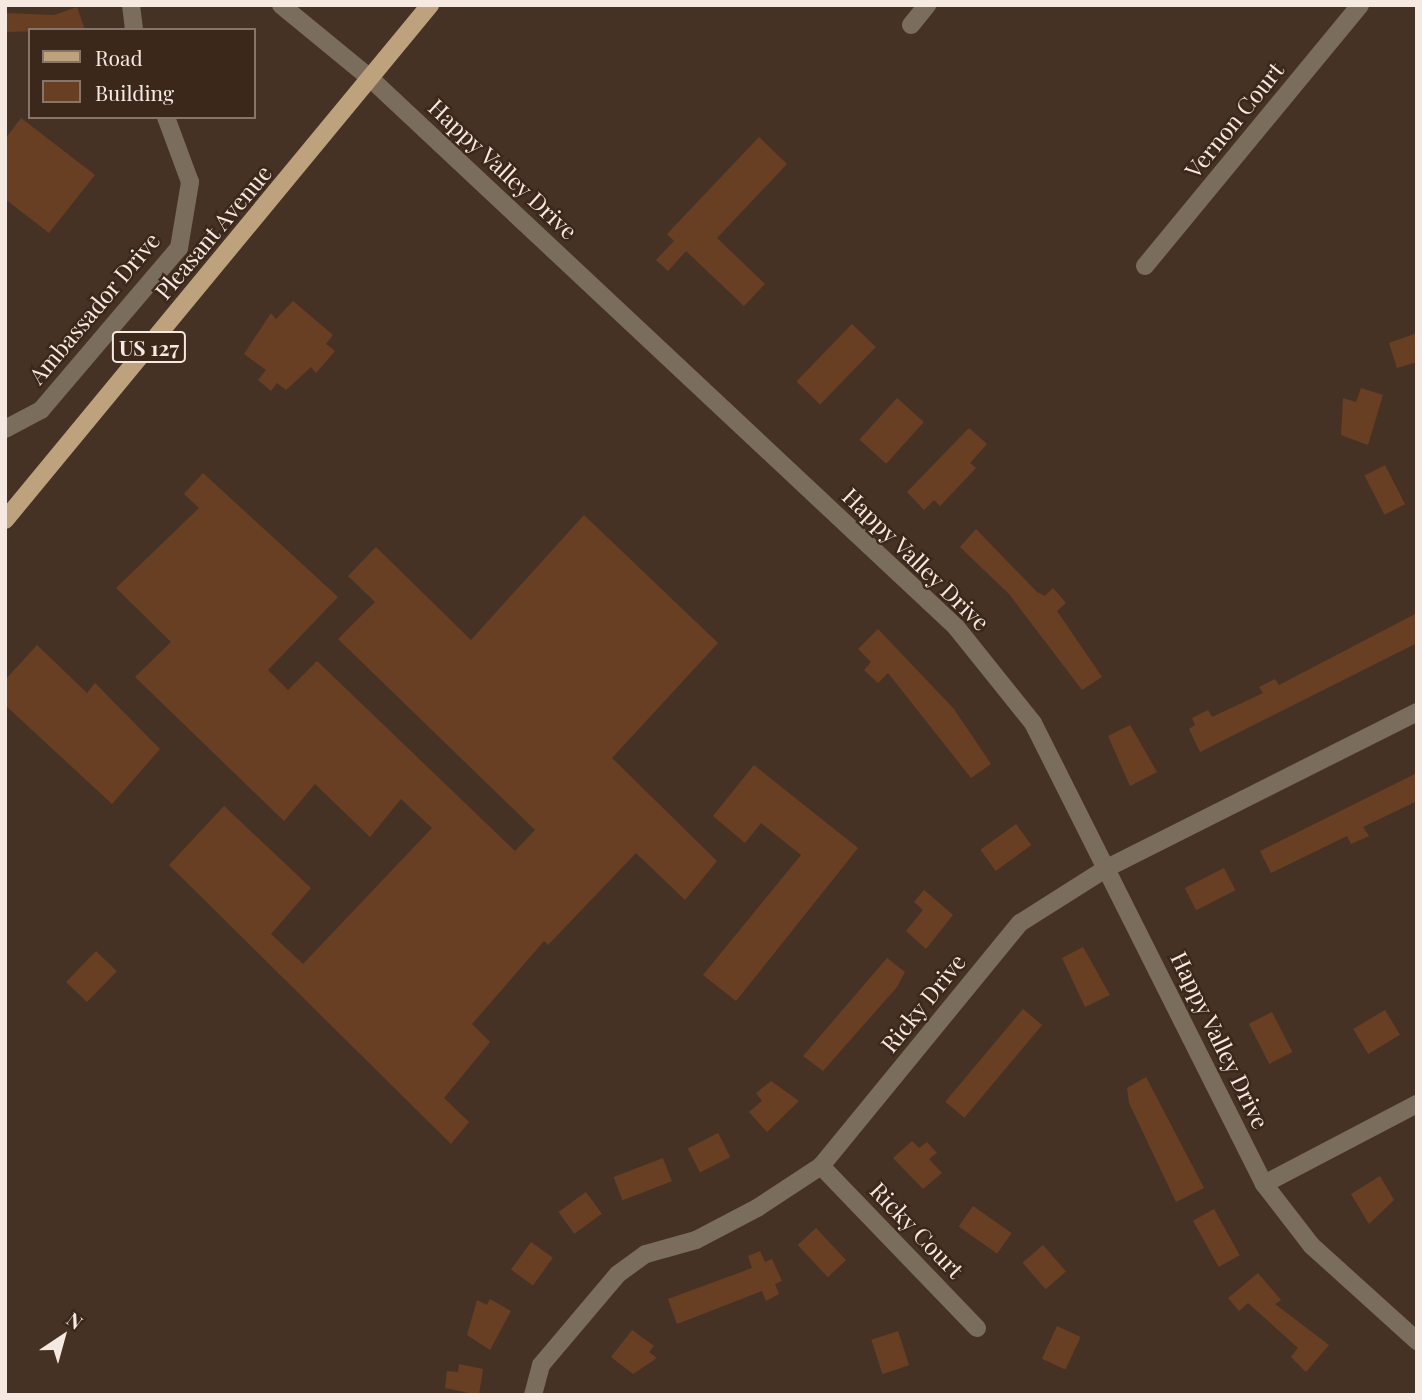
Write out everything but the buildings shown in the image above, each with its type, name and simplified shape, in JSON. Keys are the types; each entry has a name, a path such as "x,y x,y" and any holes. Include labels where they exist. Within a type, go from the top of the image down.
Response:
{"main road":[{"name":"Pleasant Avenue","path":"5,520 430,5"}],"street":[{"path":"131,5 134,28"},
{"name":"Happy Valley Drive","path":"281,5 371,79 956,627 1033,723 1264,1184 1312,1246 1417,1341"},
{"path":"911,25 927,5"},
{"name":"Vernon Court","path":"1145,266 1360,5"},
{"name":"Ambassador Drive","path":"5,429 41,410 179,248 190,182 167,119"},
{"name":"Ricky Drive","path":"533,1395 541,1365 618,1274 646,1254 696,1240 745,1214 821,1166 1020,923 1107,868 1417,712"},
{"path":"1264,1184 1417,1104"},
{"name":"Ricky Court","path":"821,1166 977,1328"}]}
